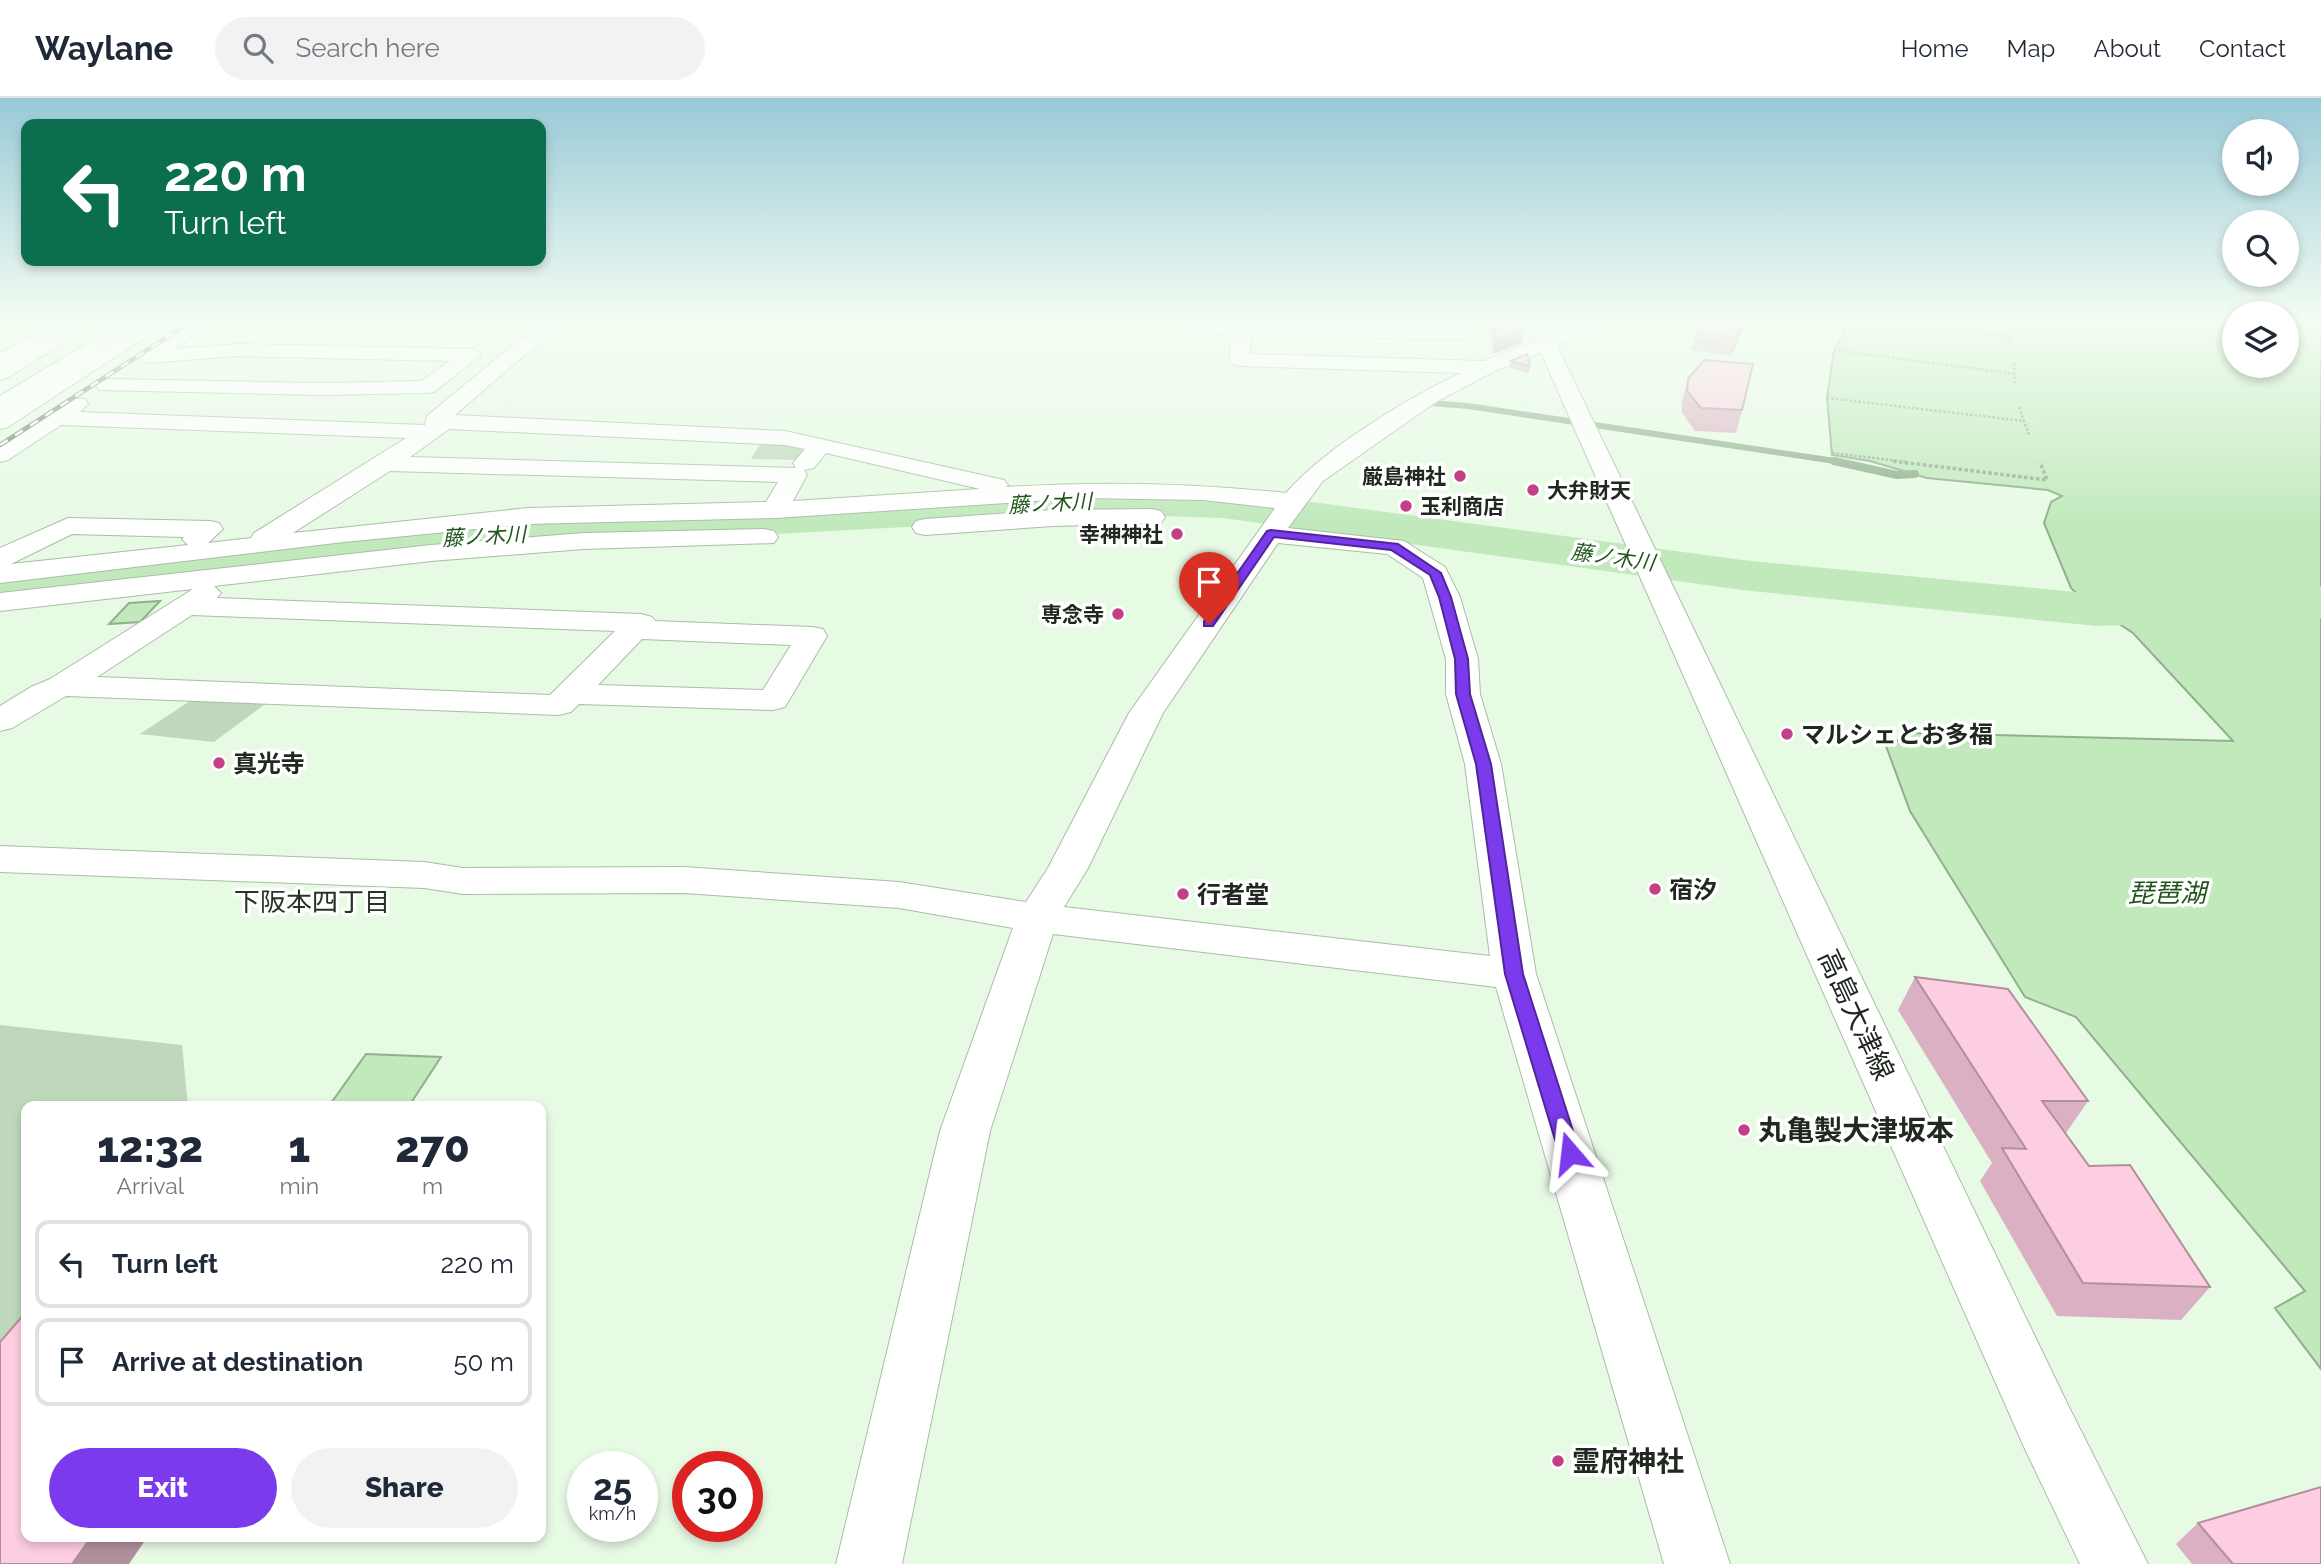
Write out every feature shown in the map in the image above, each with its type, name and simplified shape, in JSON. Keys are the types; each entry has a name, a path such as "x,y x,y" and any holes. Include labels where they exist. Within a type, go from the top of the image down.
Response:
{"main road":[{"path":"0,405 25,389"},
{"path":"0,422 52,389"},
{"path":"0,455 100,389"},
{"path":"435,428 435,421 472,389"},
{"path":"869,1564 965,1131 1037,918 1068,868 1146,713 1281,518 1314,476 1427,397 1443,389"},
{"name":"高島大津線","path":"1569,389 2046,1426 2115,1564"},
{"path":"57,418 785,438 982,481 1016,493"},
{"path":"0,721 43,694 62,686 185,606 243,561 435,428"},
{"path":"775,510 795,475 821,445"},
{"path":"385,464 795,475"},
{"path":"1055,490 1059,518"},
{"path":"0,602 243,561 344,534 528,516 775,510 1055,490 1203,492 1281,518 1394,547 1435,573 1445,597 1462,659 1463,694 1483,764 1514,974 1697,1564"},
{"path":"904,528 1059,518 1176,517"},
{"path":"1213,519 1281,518"},
{"path":"0,559 68,526 210,528 174,555"},
{"path":"0,573 174,555 243,561 431,553 584,541 787,535"},
{"path":"62,686 559,705 641,623 185,606"},
{"path":"570,694 774,700 812,636 634,630"},
{"path":"0,859 424,875 463,881 684,880 900,895 1037,918 1514,974"}],"path":[{"path":"1827,398 2024,421"},
{"path":"2018,407 2029,435"},
{"path":"1832,453 2047,480 2040,462"}],"shaded area":[{"path":"762,441 816,446 803,460 751,459"},
{"path":"193,699 269,701 214,742 140,734"},
{"path":"0,1025 182,1045 188,1101 21,1101 21,1325 0,1349"}],"water":[{"name":"琵琶湖","path":"1828,389 2321,389 2321,1369 2275,1308 2305,1291 2076,1017 2025,997 1910,811 1886,746 1912,733 2233,741 2133,633 2084,601 2071,588 2044,523 2051,502 2062,496 2048,490 1927,478 1870,461 1832,455"},
{"path":"160,601 140,622 109,624 129,603"},
{"path":"366,1054 441,1057 412,1101 333,1101"}],"building":[{"path":"1747,389 1742,410 1701,408 1687,391"},
{"path":"1915,977 2008,989 2088,1101 2042,1101 2089,1166 2130,1165 2210,1287 2083,1283 2002,1148 2026,1149"},
{"path":"21,1318 21,1542 88,1542 72,1564 0,1564 0,1342"},
{"path":"2321,1487 2321,1564 2233,1564 2198,1523"}],"waterway":[{"path":"1430,403 1468,406 1842,462"},
{"path":"1834,461 1897,475 1915,474"},
{"name":"藤ノ木川","path":"0,588 429,539 943,511 1066,499 1223,504 1742,575 2097,610 2321,602"}],"railway":[{"path":"0,445 86,389"}],"place":[{"name":"厳島神社","path":"1460,476"},
{"name":"大弁財天","path":"1533,490"},
{"name":"玉利商店","path":"1406,506"},
{"name":"幸神神社","path":"1177,534"},
{"name":"専念寺","path":"1118,614"},
{"name":"マルシェとお多福","path":"1787,734"},
{"name":"真光寺","path":"219,763"},
{"name":"宿汐","path":"1655,889"},
{"name":"行者堂","path":"1183,894"},
{"name":"丸亀製大津坂本","path":"1744,1130"},
{"name":"霊府神社","path":"1558,1461"}],"district":[{"name":"下阪本四丁目","path":"312,902"}],"route":[{"path":"1209,624 1271,534 1394,547 1435,573 1445,597 1462,659 1463,694 1483,764 1514,974 1570,1153"}]}
